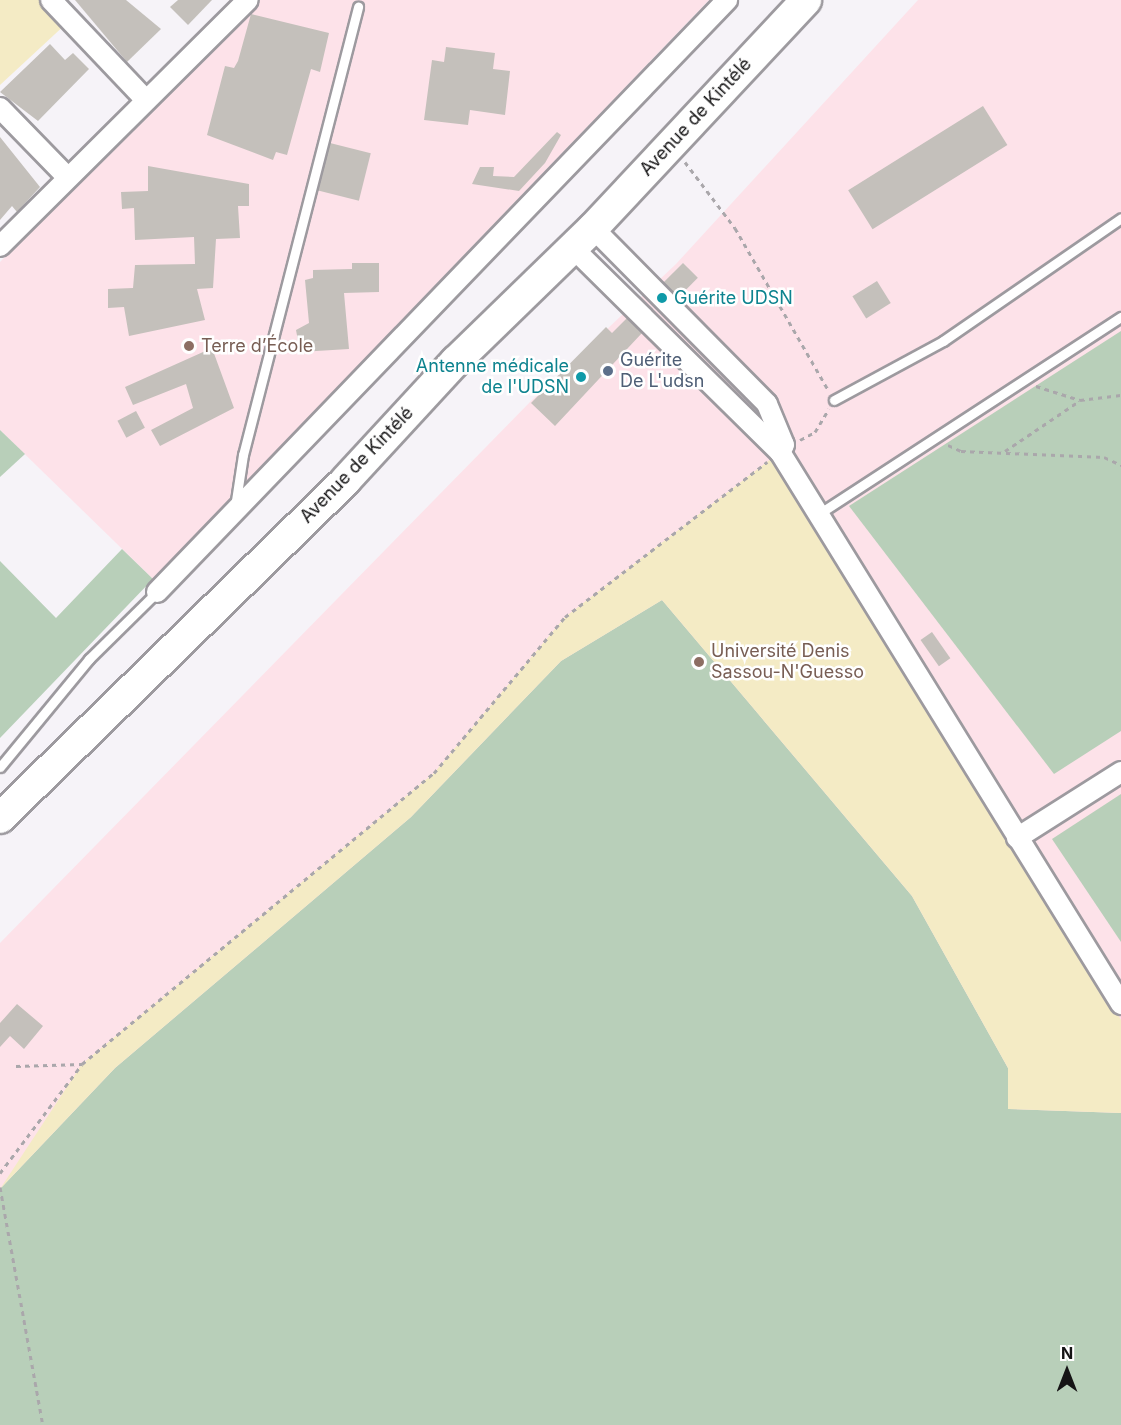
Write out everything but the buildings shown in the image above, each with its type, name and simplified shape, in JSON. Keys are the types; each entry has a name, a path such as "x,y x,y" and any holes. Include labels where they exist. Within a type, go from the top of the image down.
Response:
{"main road":[{"name":"Avenue de Kintélé","path":"0,818 589,244 672,144 806,0"}],"street":[{"path":"51,0 146,100"},
{"path":"157,592 727,0"},
{"path":"0,246 146,100 235,4"},
{"path":"0,108 68,177"},
{"path":"589,244 780,452 815,516 1121,1004"},
{"path":"589,244 767,404 784,445 780,452"},
{"path":"1017,838 1121,772"}],"lane":[{"path":"234,512 243,455 358,7"},
{"path":"834,400 943,341 1121,218"},
{"path":"815,516 1121,317"},
{"path":"0,767 89,658 157,592"}],"path":[{"path":"0,1173 82,1064 434,773 565,617 780,452 815,432 834,400 735,228 672,144"},
{"path":"1023,380 1080,400 1121,395"},
{"path":"1004,452 1080,400"},
{"path":"933,439 961,451 1104,457 1121,465"},
{"path":"16,1066 82,1064"},
{"path":"0,1187 43,1425"}],"shaded area":[{"name":"Terre d’École","path":"259,0 709,0 153,579 0,430 0,262"},
{"name":"Université Denis Sassou-N'Guesso","path":"918,0 1121,0 1121,1425 0,1425 0,943 532,400 676,264"}],"green space":[{"path":"1121,331 1121,731 1054,774 849,506"},
{"path":"0,430 25,454 0,477"},
{"path":"122,549 153,579 0,738 0,561 56,618"},
{"path":"662,600 912,896 1008,1068 1009,1109 1121,1113 1121,1425 0,1425 0,1189 115,1068 411,817 561,661"},
{"path":"1121,794 1121,942 1052,839"}],"sand":[{"path":"0,0 46,0 68,22 0,85"},
{"path":"780,452 1017,838 1121,1020 1121,1113 1008,1109 1008,1068 912,896 662,600 561,661 411,817 115,1068 0,1189 82,1064 434,773 565,617"}],"place":[{"name":"Guérite UDSN","path":"662,298"},
{"name":"Terre d’École","path":"189,346"},
{"name":"Guérite De L'udsn","path":"608,371"},
{"name":"Antenne médicale de l'UDSN","path":"581,377"},
{"name":"Université Denis Sassou-N'Guesso","path":"699,662"}]}
